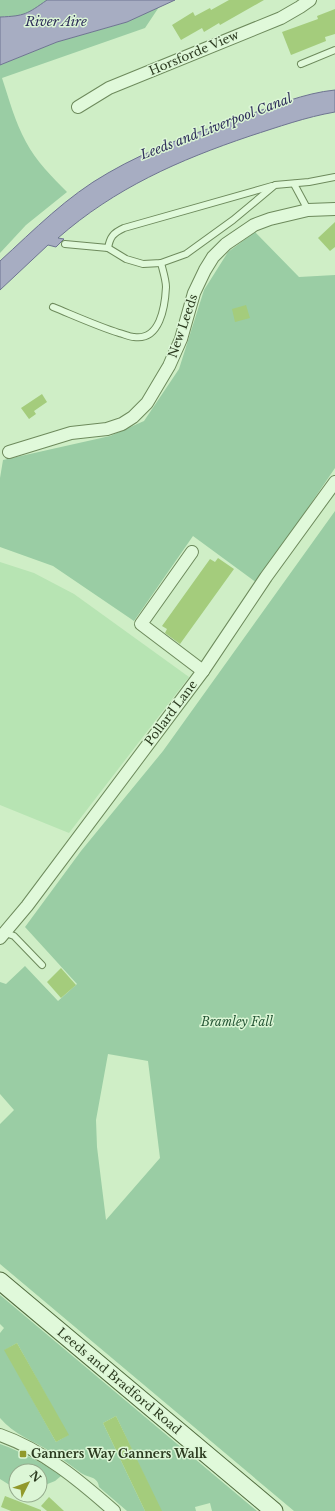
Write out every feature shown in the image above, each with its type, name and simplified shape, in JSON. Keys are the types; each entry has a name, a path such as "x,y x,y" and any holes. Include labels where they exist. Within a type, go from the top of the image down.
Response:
{"main road":[{"name":"Leeds and Bradford Road","path":"0,1281 274,1511"}],"street":[{"name":"Horsforde View","path":"78,107 109,88 281,18 310,0"},
{"name":"New Leeds","path":"9,452 71,433 107,429 122,424 133,416 147,403 169,366 181,339 194,293 213,257 226,244 254,225 270,219 308,210 335,209"},
{"name":"Pollard Lane","path":"2,932 203,670 266,577 335,482"},
{"path":"192,552 141,624 203,670"},
{"path":"0,1435 44,1456 86,1486 114,1511"}],"lane":[{"path":"301,64 335,50"},
{"path":"108,248 109,239 114,233 124,228 275,185 309,182 335,177"},
{"path":"294,184 308,210"},
{"path":"65,244 108,248 126,259 142,264 161,263 186,254 233,220 275,185"},
{"path":"53,308 103,328 134,337 142,337 151,333 157,326 162,315 166,286 161,263"},
{"path":"2,932 14,936 42,965"}],"green space":[{"path":"0,0 47,0 21,15 0,17"},
{"path":"159,7 145,28 2,78 15,118 26,142 39,162 67,192 26,225 0,253 0,65 57,42 127,22"},
{"path":"255,232 299,277 335,275 335,468 257,583 193,536 134,621 53,566 0,547 0,478 3,460 110,436 144,421 179,369 204,290 228,252"},
{"name":"Bramley Fall","path":"335,511 335,1511 294,1511 0,1264 0,1124 14,1110 0,1094 0,982 6,984 25,966 58,1001 77,984 25,927 81,851 163,751","holes":["108,1054 148,1061 160,1158 106,1220 97,1147 96,1120"]},
{"path":"0,562 34,573 74,594 189,677 69,833 0,805"},
{"path":"0,1295 257,1511 212,1511 210,1503 195,1507 196,1511 161,1511 116,1416 103,1423 145,1511 127,1511 99,1487 95,1479 84,1475 63,1459 11,1429 0,1418 0,1333 4,1328 0,1324","holes":["17,1343 68,1435 56,1442 5,1350"]},
{"path":"0,1444 16,1450 40,1463 8,1463 8,1484 0,1479"},
{"path":"48,1467 61,1476 55,1481 48,1484"}],"water":[{"name":"River Aire","path":"47,0 175,0 127,22 57,42 0,65 0,17 21,15"},
{"name":"Leeds and Liverpool Canal","path":"335,90 335,112 292,122 224,145 173,166 125,190 102,204 58,238 64,239 56,247 48,245 0,290 0,261 65,203 93,182 108,173 158,148 192,134 289,100"}],"building":[{"path":"229,0 264,0 220,25 219,23 204,32 202,28 181,40 172,25 193,12 195,16 210,8 211,10"},
{"path":"335,9 335,34 325,37 326,41 291,55 282,32 318,19 317,16"},
{"path":"335,222 335,247 330,251 318,238"},
{"path":"246,305 250,318 235,322 232,309"},
{"path":"42,394 47,402 34,411 36,414 29,419 21,408"},
{"path":"218,558 234,569 180,644 165,633 167,629 162,626 210,559 215,562"},
{"path":"61,968 76,985 61,998 47,982"},
{"path":"17,1343 69,1435 56,1442 4,1350"},
{"path":"116,1416 162,1511 145,1511 103,1423"},
{"path":"5,1496 8,1497 8,1503 23,1503 41,1511 11,1511 1,1507"},
{"path":"49,1497 64,1511 47,1511 41,1506 44,1503 48,1503"}],"place":[{"name":"Ganners Way Ganners Walk","path":"23,1454"}]}
